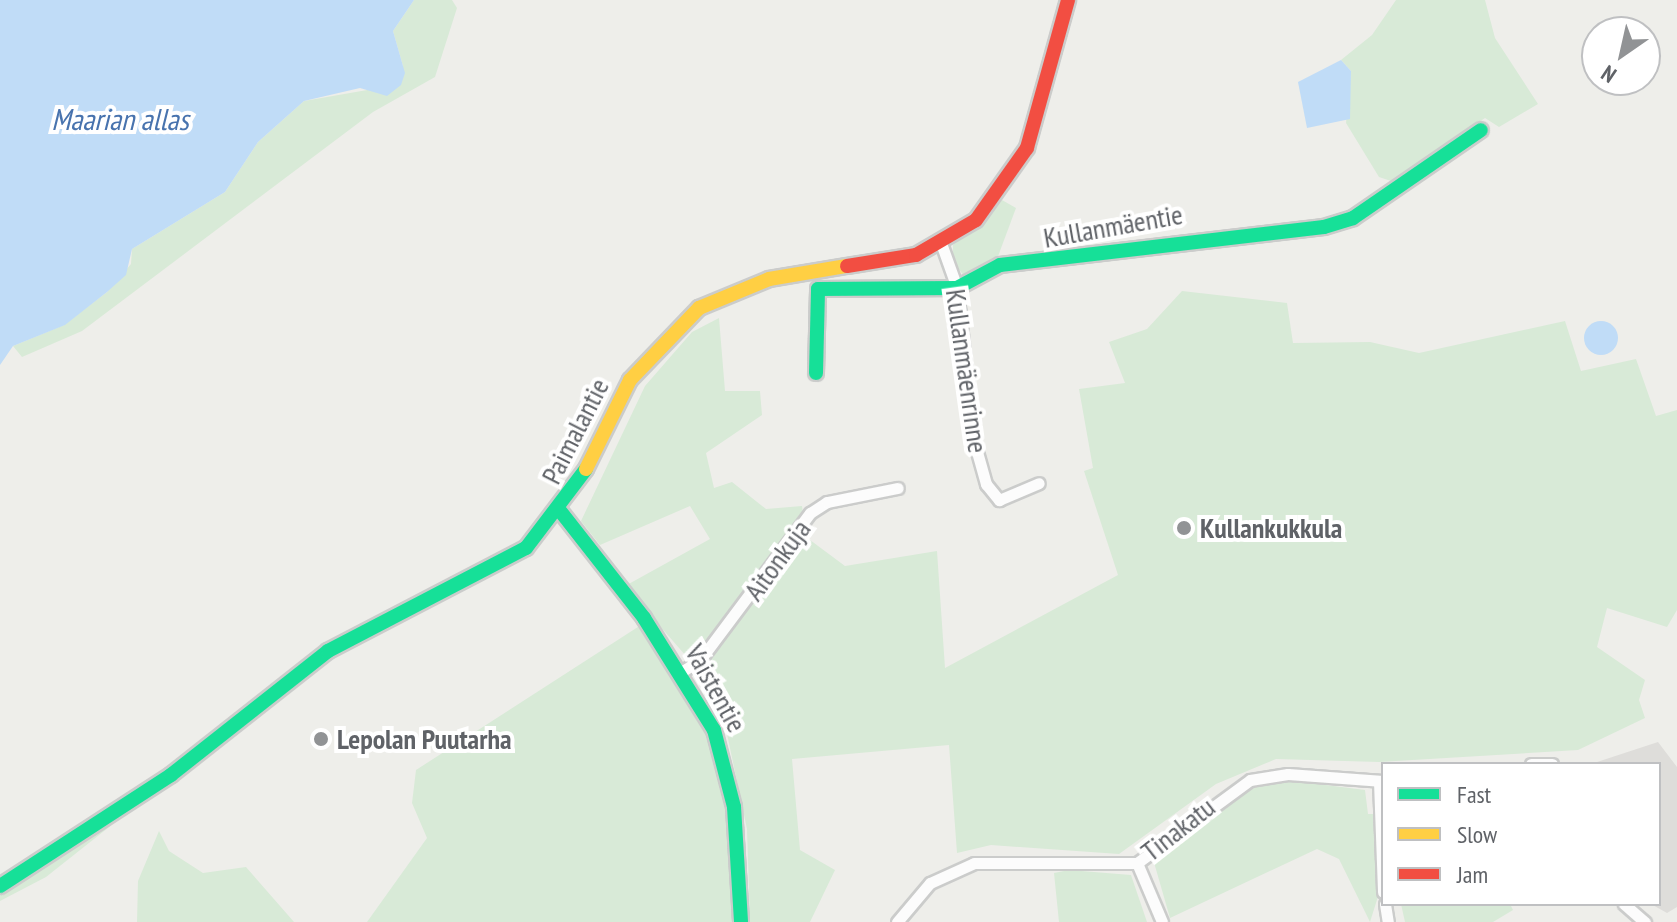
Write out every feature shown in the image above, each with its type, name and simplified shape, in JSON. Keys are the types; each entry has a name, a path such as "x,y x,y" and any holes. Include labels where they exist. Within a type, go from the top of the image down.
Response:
{"street":[{"name":"Paimalantie","path":"0,886 171,775 328,651 490,573 561,512 630,380 699,308 756,282 896,261 941,243 987,209 1027,148 1068,0"},
{"name":"Kullanmäentie","path":"816,373 818,289 957,288 1000,265 1024,268 1187,238 1339,223 1481,130"},
{"name":"Kullanmäenrinne","path":"941,243 957,288 986,484 999,500 1039,483"},
{"name":"Aitonkuja","path":"681,672 700,660 810,513 827,502 898,488"},
{"name":"Vaistentie","path":"561,512 706,710 730,779 741,922"},
{"name":"Tinakatu","path":"897,922 930,883 974,863 1137,863 1250,780 1288,774 1381,781"},
{"path":"1137,863 1162,922"},
{"path":"1626,906 1645,922"}],"shaded area":[{"path":"1658,742 1677,767 1677,907 1667,913 1655,906 1661,906 1661,762 1597,762"}],"green space":[{"path":"414,0 452,0 457,8 435,77 373,112 82,331 22,357 13,346 64,325 107,292 131,264 132,249 225,192 258,142 304,101 373,89 403,66 393,31"},
{"path":"1396,0 1485,0 1495,38 1538,104 1499,127 1485,118 1391,181 1379,177 1346,123 1351,71 1341,60 1372,35"},
{"path":"1002,200 1016,208 997,259 965,277 953,262 953,245"},
{"path":"1182,291 1287,303 1293,343 1370,342 1419,353 1565,321 1581,371 1636,359 1656,416 1677,410 1677,610 1667,627 1607,608 1597,647 1645,680 1639,700 1645,718 1578,750 1379,762 1276,759 1216,784 1119,854 991,845 957,853 949,745 792,759 800,850 835,870 810,922 750,922 747,829 727,734 693,664 625,586 710,539 690,506 600,545 581,521 645,386 692,332 719,318 725,391 760,391 762,415 706,453 714,488 732,482 766,509 802,506 806,537 845,566 937,551 945,668 1118,575 1084,471 1093,468 1079,389 1125,383 1109,342 1147,329"},
{"path":"641,625 705,723 723,776 736,922 367,922 427,838 412,803 416,770"},
{"path":"1279,779 1365,790 1368,814 1376,814 1381,887 1370,922 1339,859 1317,849 1170,918 1153,859 1222,800"},
{"path":"142,801 46,877 0,901 0,892"},
{"path":"159,831 169,851 203,873 246,867 294,922 137,922 138,881"},
{"path":"1069,870 1131,875 1147,922 1059,922 1054,873"},
{"path":"1401,906 1511,906 1513,910 1493,922 1405,922"}],"water":[{"name":"Maarian allas","path":"0,0 414,0 393,31 405,73 401,85 387,96 360,88 304,101 258,142 225,192 132,249 126,275 107,292 65,325 13,346 0,365"},
{"path":"1341,60 1351,71 1350,119 1307,128 1298,82"},
{"path":"1601,321 1613,326 1618,338 1613,350 1601,355 1589,350 1584,338 1589,326"}],"traffic: fast":[{"path":"816,373 818,289 957,288 1000,265 1324,227 1353,218 1481,130"},
{"path":"0,886 171,775 328,651 526,548 586,469"},
{"path":"561,512 644,618 714,730 734,807 741,922"}],"traffic: slow":[{"path":"586,469 630,380 699,308 769,279 847,266"}],"traffic: jam":[{"path":"847,266 916,255 976,220 1027,148 1068,0"}],"place":[{"name":"Kullankukkula","path":"1184,528"},
{"name":"Lepolan Puutarha","path":"321,739"}]}
